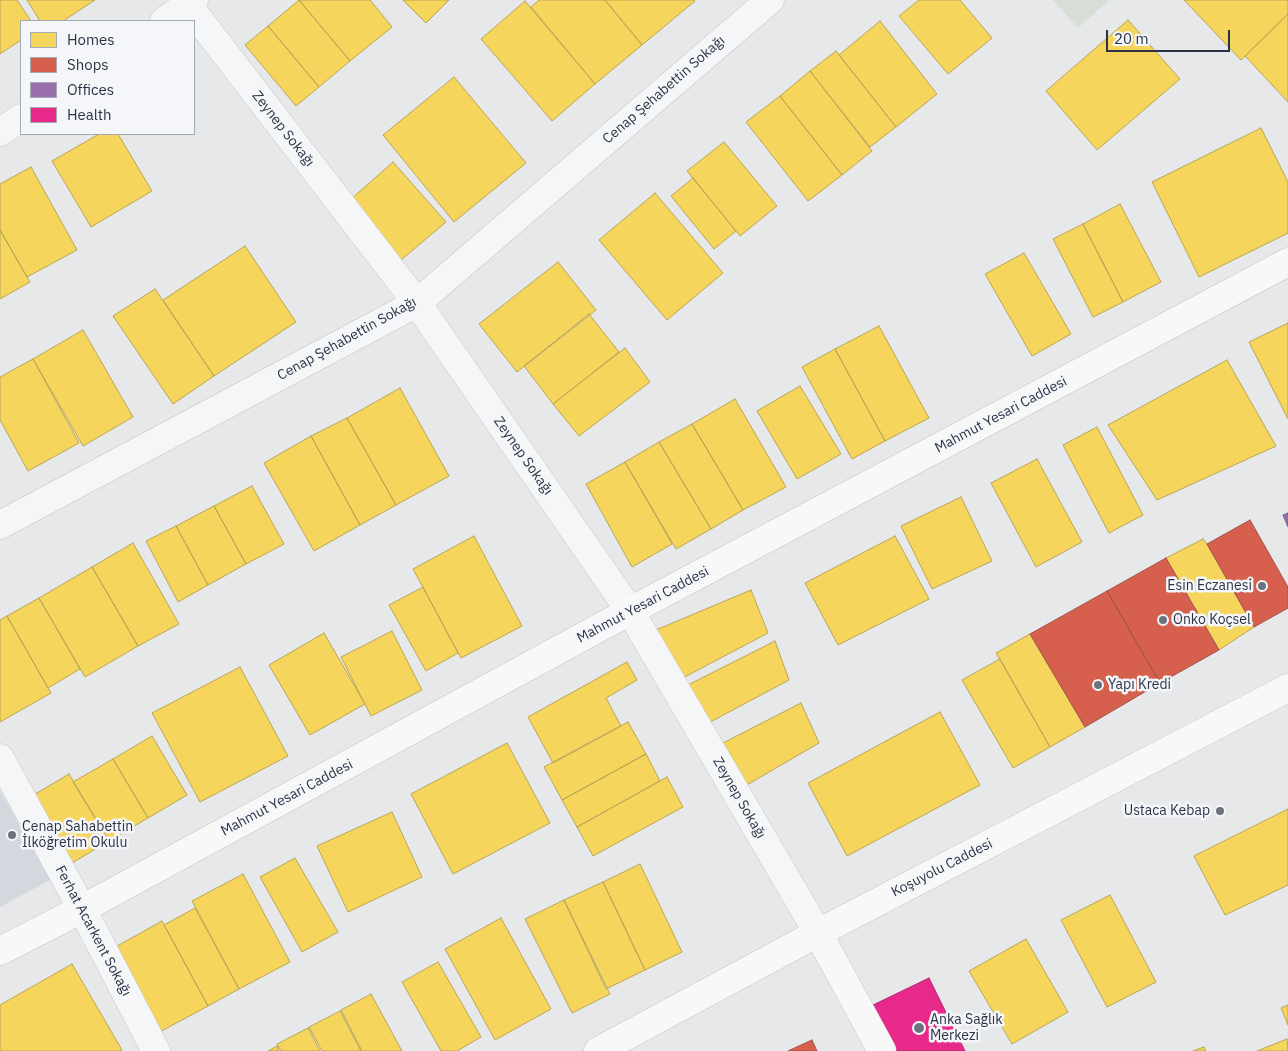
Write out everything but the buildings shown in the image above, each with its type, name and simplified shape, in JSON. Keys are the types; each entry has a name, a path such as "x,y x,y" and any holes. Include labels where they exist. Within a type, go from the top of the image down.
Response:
{"street":[{"name":"Cenap Şehabettin Sokağı","path":"0,525 417,303 770,0"},
{"name":"Zeynep Sokağı","path":"191,3 417,303 630,612 818,933"},
{"path":"166,20 191,3"},
{"path":"0,132 20,119"},
{"name":"Mahmut Yesari Caddesi","path":"0,951 82,909 630,612 1288,262"},
{"name":"Koşuyolu Caddesi","path":"598,1051 818,933 1288,688"},
{"name":"Ferhat Acarkent Sokağı","path":"0,758 156,1051"},
{"path":"818,933 882,1051"}],"shaded area":[{"path":"1053,0 1109,0 1078,28"},
{"name":"Cenap Sahabettin İlköğretim Okulu","path":"0,791 50,880 0,907"}],"place":[{"name":"Esin Eczanesi","path":"1262,586"},
{"name":"Onko Koçsel","path":"1163,620"},
{"name":"Yapı Kredi","path":"1098,685"},
{"name":"Ustaca Kebap","path":"1220,811"},
{"name":"Cenap Sahabettin İlköğretim Okulu","path":"12,835"},
{"name":"Anka Sağlık Merkezi","path":"919,1028"}]}
